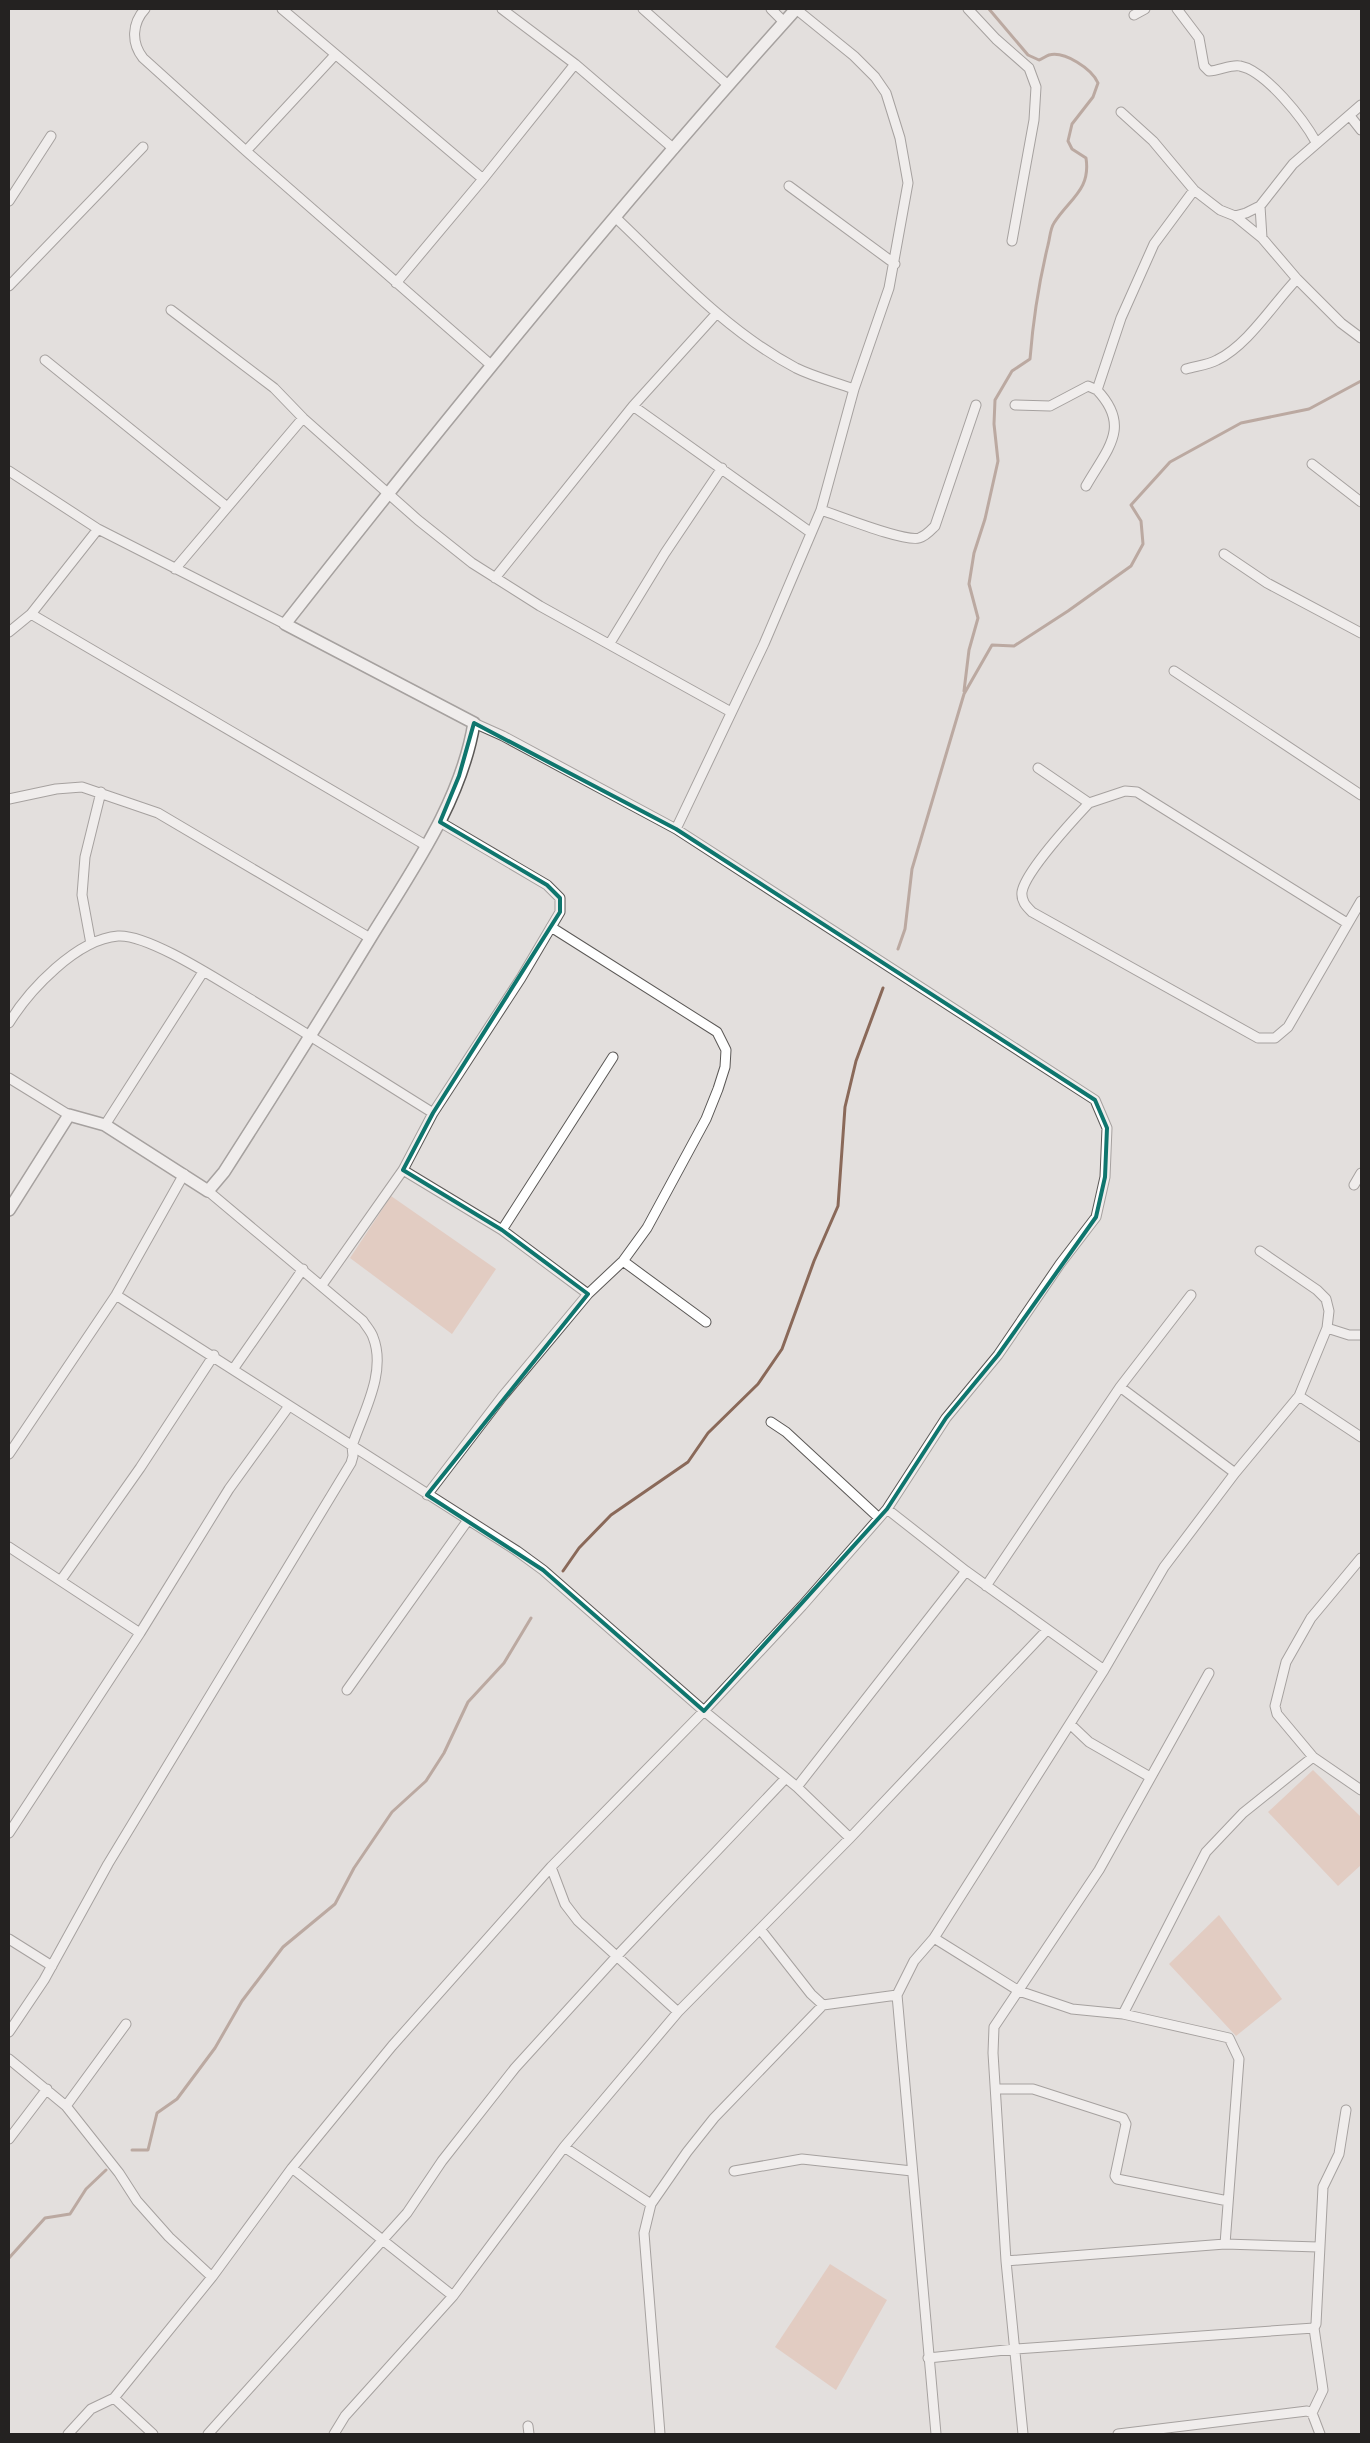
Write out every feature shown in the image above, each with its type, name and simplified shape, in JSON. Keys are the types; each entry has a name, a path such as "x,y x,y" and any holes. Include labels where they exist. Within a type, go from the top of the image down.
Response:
{"street":[{"path":"145,9 137,20 134,30 139,52 246,152 491,365"},
{"path":"282,9 334,55 483,179"},
{"path":"502,9 575,64 674,149"},
{"path":"643,9 728,85"},
{"path":"771,9 784,22"},
{"path":"285,624 491,365 728,85 796,9 854,56 875,77 886,93 900,138 908,183 895,264 889,288 854,389 822,510 810,532 764,644 676,829"},
{"path":"968,9 996,39 1029,68 1036,87 1034,120 1012,241"},
{"path":"1134,15 1145,9"},
{"path":"1177,9 1199,38 1204,66 1209,71 1238,66 1260,78 1296,110 1307,124 1316,142"},
{"path":"246,152 334,55"},
{"path":"396,283 483,179 575,64"},
{"path":"1235,216 1260,206 1275,185 1316,142 1350,116 1361,105"},
{"path":"1121,112 1153,141 1194,190 1220,210 1235,216 1262,238 1297,279 1341,323 1361,338"},
{"path":"1350,116 1361,130"},
{"path":"9,201 51,136"},
{"path":"9,286 143,147"},
{"path":"788,186 895,264"},
{"path":"1097,390 1121,318 1154,244 1194,190"},
{"path":"1260,206 1262,238"},
{"path":"615,217 717,313 758,345 799,369 854,389"},
{"path":"1186,369 1216,361 1236,346 1267,315 1297,279"},
{"path":"171,310 274,388 303,418 450,546 495,578 540,606 610,643 731,712"},
{"path":"495,578 633,406 717,313"},
{"path":"45,360 226,506"},
{"path":"1015,405 1050,406 1088,386 1097,390 1114,413 1116,427 1113,438 1086,486"},
{"path":"822,510 898,535 918,538 929,533 935,526 976,405"},
{"path":"633,406 810,532"},
{"path":"175,569 226,506 303,418"},
{"path":"1312,464 1361,502"},
{"path":"610,643 665,553 722,468"},
{"path":"9,471 98,529 474,723 503,736 676,829 1095,1100 1107,1128 1105,1177 1096,1217 1060,1264 998,1355 946,1418 887,1509 802,1606 704,1711 551,1867 392,2046 292,2168 212,2278 114,2398 91,2409 68,2434"},
{"path":"9,632 31,614 98,529"},
{"path":"1224,554 1267,582 1361,632"},
{"path":"31,614 427,846"},
{"path":"1174,671 1361,795"},
{"path":"208,1191 224,1172 311,1036 427,846 440,822 470,746 474,723"},
{"path":"1038,768 1089,803"},
{"path":"9,799 65,788 82,787 102,792 158,813 370,938"},
{"path":"1347,923 1137,792 1125,791 1089,803 1060,834 1027,879 1022,891 1025,905 1032,912 1258,1038 1275,1038 1288,1027 1361,901"},
{"path":"91,944 82,895 85,857 102,792"},
{"path":"322,1285 403,1170 433,1113 560,912 560,898 546,885 440,822"},
{"path":"427,1495 502,1396 588,1294 623,1261 647,1228 706,1119 725,1068 726,1050 717,1032 551,927"},
{"path":"9,1023 35,990 72,955 91,944 118,936 132,937 148,943 204,972 311,1036 433,1113"},
{"path":"105,1125 204,972"},
{"path":"502,1230 613,1057"},
{"path":"9,1078 69,1115 105,1125 208,1191 363,1321 374,1337 377,1356 376,1378 352,1446 352,1463 108,1864 44,1980 9,2032"},
{"path":"9,1210 69,1115"},
{"path":"403,1170 502,1230 588,1294"},
{"path":"1354,1185 1361,1173"},
{"path":"9,1454 116,1295 184,1174"},
{"path":"936,2434 897,1995 914,1961 934,1938 1104,1670 1164,1567 1235,1473 1299,1396 1327,1328 1329,1311 1326,1299 1317,1290 1260,1251"},
{"path":"623,1261 706,1322"},
{"path":"234,1368 303,1269"},
{"path":"116,1295 214,1355 289,1406 468,1520 542,1570 704,1711 797,1787 850,1838"},
{"path":"986,1586 1120,1387 1191,1295"},
{"path":"1327,1328 1350,1335 1361,1335"},
{"path":"61,1580 140,1468 214,1355"},
{"path":"1120,1387 1235,1473"},
{"path":"1299,1396 1361,1437"},
{"path":"9,1832 140,1633 229,1488 289,1406"},
{"path":"772,1422 786,1432 879,1518"},
{"path":"887,1509 986,1586 1104,1670"},
{"path":"347,1690 468,1520"},
{"path":"9,1547 140,1633"},
{"path":"1361,1558 1311,1618 1286,1662 1275,1706 1278,1714 1313,1757 1361,1790"},
{"path":"797,1787 966,1571"},
{"path":"334,2434 346,2416 453,2296 564,2147 678,2012 850,1838 1047,1630"},
{"path":"1023,2434 1006,2261 994,2026 1099,1870 1209,1673"},
{"path":"1070,1724 1089,1742 1150,1777"},
{"path":"1124,2014 1206,1852 1243,1813 1313,1757"},
{"path":"208,2434 407,2213 442,2161 515,2068 616,1957 785,1779"},
{"path":"551,1867 565,1904 578,1921 678,2012"},
{"path":"760,1929 811,1994 823,2005"},
{"path":"934,1938 1019,1991 1072,2009 1124,2014 1229,2038 1239,2059 1225,2244"},
{"path":"9,1939 52,1966"},
{"path":"660,2434 644,2233 651,2204 670,2174 714,2118 823,2005 897,1995"},
{"path":"66,2106 126,2024"},
{"path":"9,2059 66,2106 119,2173 137,2201 169,2237 212,2278"},
{"path":"9,2139 47,2089"},
{"path":"996,2089 1033,2089 1123,2118 1126,2124 1115,2176 1117,2179 1228,2201"},
{"path":"1320,2434 1312,2413 1322,2390 1314,2328 1317,2316 1318,2247 1323,2187 1339,2154 1346,2110"},
{"path":"564,2147 651,2204"},
{"path":"734,2171 802,2159 912,2172"},
{"path":"292,2168 453,2296"},
{"path":"1006,2261 1225,2244 1318,2247"},
{"path":"928,2358 1015,2349 1314,2328"},
{"path":"114,2398 153,2434"},
{"path":"1118,2434 1307,2411 1312,2413"}],"highlighted area":[{"path":"474,723 676,829 1095,1100 1107,1128 1105,1177 1096,1217 998,1355 946,1418 887,1509 704,1711 543,1570 427,1495 588,1294 502,1230 403,1170 433,1113 560,912 560,898 547,885 440,822 459,776"}],"shaded area":[{"path":"391,1196 496,1269 452,1334 350,1258"},
{"path":"1313,1770 1361,1817 1361,1865 1338,1886 1268,1812"},
{"path":"1219,1915 1282,1999 1236,2036 1169,1964"},
{"path":"830,2264 887,2300 836,2390 775,2347"}],"waterway":[{"path":"964,691 969,650 978,618 969,584 974,553 985,519 998,461 994,424 995,400 1012,371 1030,359 1037,302 1052,228 1060,215 1078,194 1087,169 1086,158 1072,149 1068,141 1072,124 1093,97 1098,83 1090,72 1070,58 1055,54 1039,60 1028,55 989,9"},
{"path":"898,949 905,929 912,869 964,694 992,645 1014,646 1068,611 1131,566 1143,544 1141,521 1131,505 1170,462 1241,423 1309,409 1361,381"},
{"path":"563,1571 579,1548 611,1515 688,1462 708,1433 758,1384 782,1349 814,1261 838,1206 845,1107 856,1061 883,988"},
{"path":"132,2150 148,2150 157,2113 177,2099 215,2048 242,2001 283,1947 335,1904 354,1868 392,1812 426,1781 444,1753 468,1702 504,1663 531,1618"},
{"path":"9,2258 45,2218 70,2214 86,2189 106,2170"}]}
